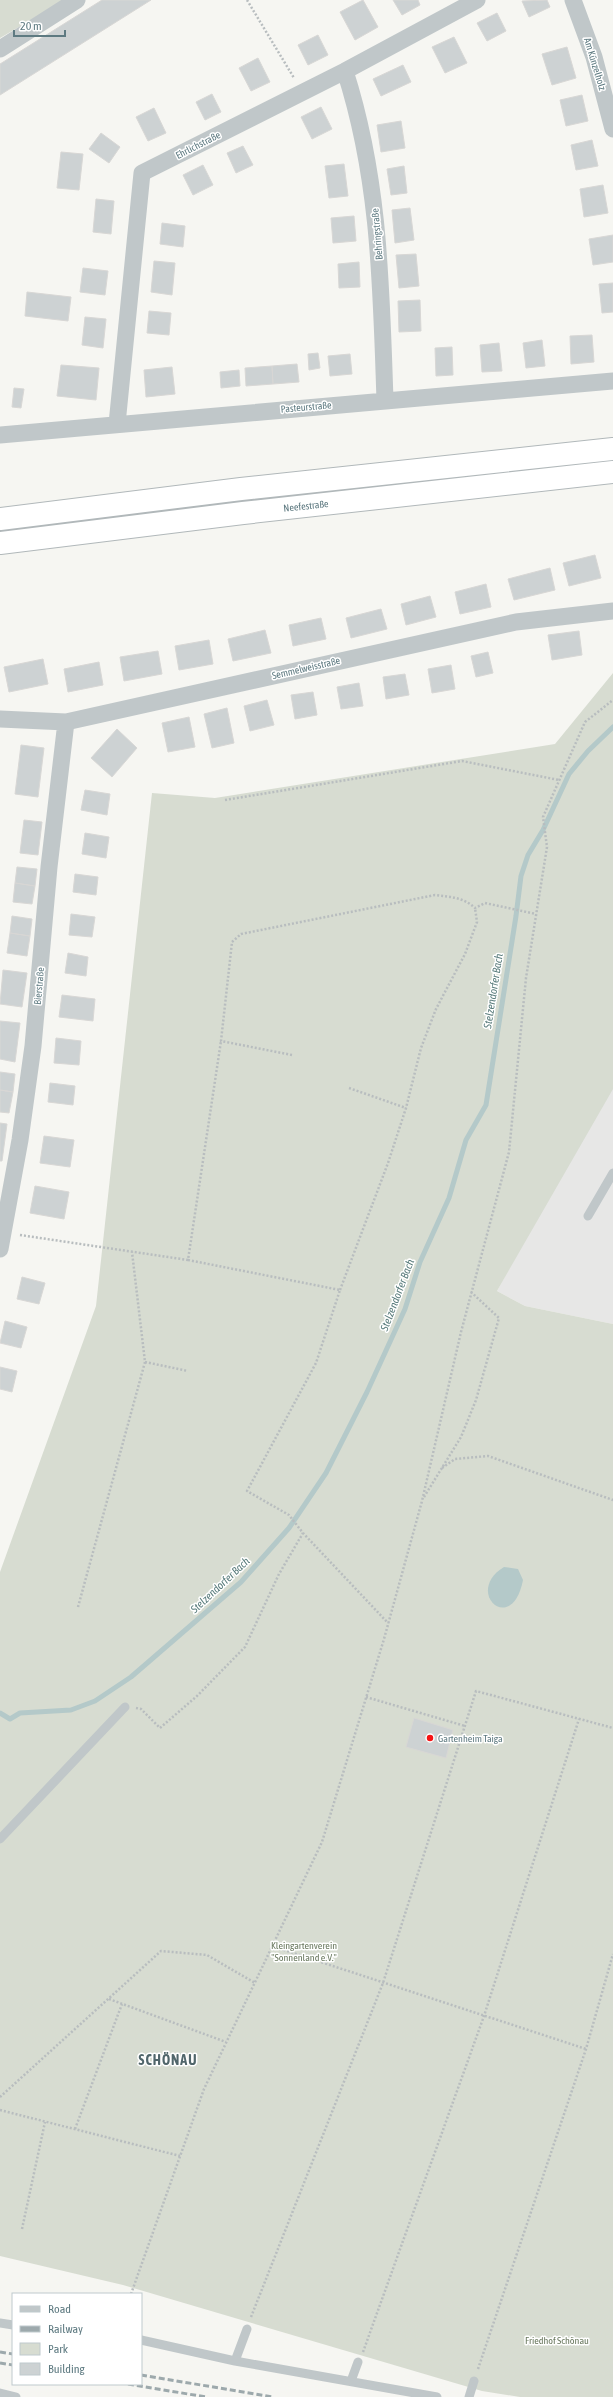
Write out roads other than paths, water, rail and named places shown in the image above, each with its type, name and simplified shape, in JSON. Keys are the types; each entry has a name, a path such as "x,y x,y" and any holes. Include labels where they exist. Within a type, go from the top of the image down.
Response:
{"highway":[{"path":"0,519 248,488 613,449"},
{"name":"Neefestraße","path":"0,544 251,512 613,472"}],"street":[{"path":"0,49 77,0"},
{"name":"Ehrlichstraße","path":"117,424 142,173 345,71 478,0"},
{"name":"Am Künzelholz","path":"573,0 594,57 613,129"},
{"name":"Behringstraße","path":"345,71 366,147 374,209 380,273 385,400"},
{"name":"Pasteurstraße","path":"0,435 613,381"},
{"name":"Semmelweisstraße","path":"0,718 66,722 516,622 613,611"},
{"name":"Bierstraße","path":"1,1242 20,1140 33,1046 49,867 66,722"}],"lane":[{"path":"588,1216 613,1173"},
{"path":"0,1839 125,1706"},
{"path":"0,2323 12,2324"},
{"path":"235,2361 247,2329"},
{"path":"142,2340 235,2361 437,2397"},
{"path":"351,2381 358,2362"},
{"path":"468,2397 474,2381"},
{"path":"0,2392 16,2397"}],"waterway":[{"name":"Stelzendorfer Bach","path":"0,1713 10,1719 20,1713 71,1710 95,1701 131,1677 241,1582 289,1528 326,1473 367,1392 405,1309 420,1262 449,1198 466,1140 486,1105 521,876 528,855 543,830 569,774 588,751 613,727"}],"railway":[{"path":"0,2352 12,2354"},
{"path":"0,2363 12,2365"},
{"path":"142,2375 273,2397"},
{"path":"134,2385 206,2397"}],"place":[{"name":"Gartenheim Taiga","path":"430,1738"}],"district":[{"name":"SCHÖNAU","path":"168,2060"}],"park label":[{"name":"Kleingartenverein \"Sonnenland e.V.\"","path":"304,1950"},
{"name":"Friedhof Schönau","path":"557,2340"}]}
